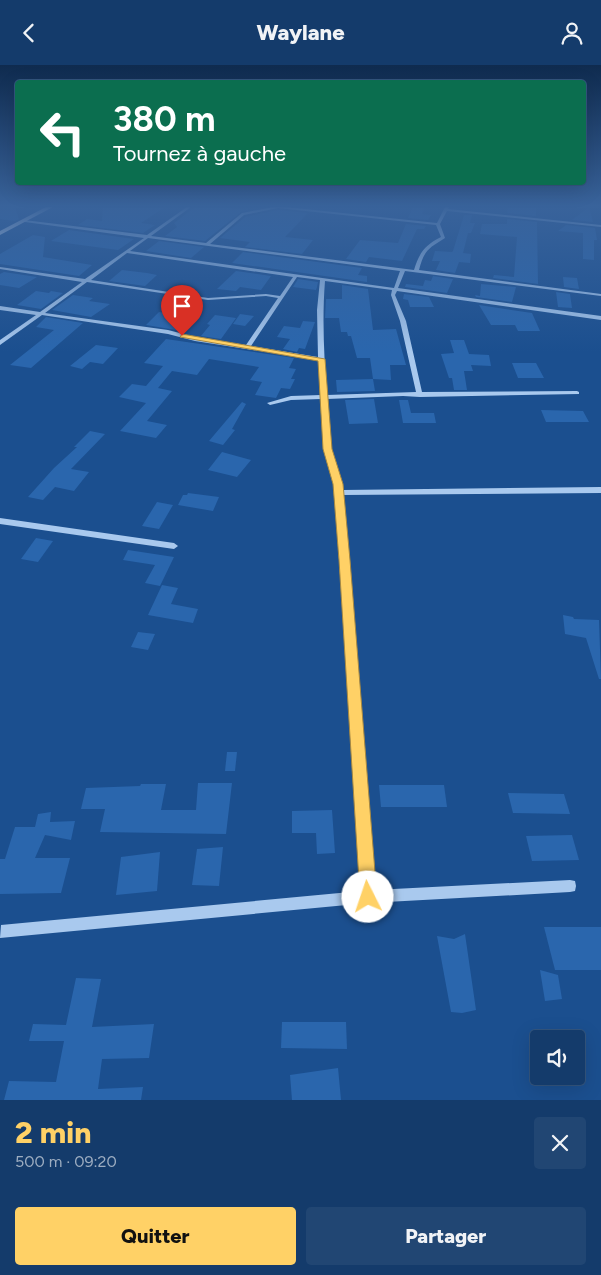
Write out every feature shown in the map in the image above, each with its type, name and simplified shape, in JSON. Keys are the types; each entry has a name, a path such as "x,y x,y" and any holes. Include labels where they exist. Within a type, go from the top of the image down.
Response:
{"street":[{"path":"0,343 122,255"},
{"path":"148,255 601,318"},
{"path":"292,255 601,295"},
{"path":"416,272 420,255"},
{"path":"0,268 208,299 266,295 280,297"},
{"path":"403,270 393,295 403,321 420,395"},
{"path":"247,348 295,277"},
{"path":"323,279 320,310 321,359 328,449 338,493 368,897"},
{"path":"0,308 168,332 247,348 321,359"},
{"path":"270,403 291,398 577,393"},
{"path":"338,493 601,491"},
{"path":"0,521 174,546"},
{"path":"0,933 368,897 570,886"}],"building":[{"path":"0,255 43,255 43,257 92,265 79,276 0,264"},
{"path":"174,255 194,255 191,258"},
{"path":"240,255 268,255 362,268 358,275 367,276 367,282 232,263"},
{"path":"349,255 405,255 402,261 369,257 366,262 346,259"},
{"path":"434,255 471,255 470,263 459,262 455,273 436,270 440,261 432,261"},
{"path":"516,255 538,255 538,284 493,278 494,275 514,277"},
{"path":"583,255 594,255 594,260 583,259"},
{"path":"122,270 157,275 145,286 109,281"},
{"path":"236,271 271,276 261,290 240,287 236,291 217,289"},
{"path":"4,272 37,277 19,288 0,285 0,274"},
{"path":"433,276 453,279 447,293 405,287 406,284 423,286 425,280 431,281"},
{"path":"563,277 577,278 579,289 564,287"},
{"path":"298,279 318,282 316,290 293,287"},
{"path":"481,284 516,287 512,302 476,297 475,295 480,296"},
{"path":"342,285 368,289 373,330 396,329 406,365 390,365 391,380 373,379 370,358 357,358 351,336 348,336 347,332 341,332 339,318 325,318 326,299 342,299"},
{"path":"36,291 63,293 41,309 17,305"},
{"path":"556,292 570,294 572,308 558,307"},
{"path":"404,294 429,297 434,307 410,307 408,300 403,299"},
{"path":"73,295 93,298 89,301 110,304 91,317 52,310"},
{"path":"479,305 532,313 540,331 518,331 515,325 491,325"},
{"path":"159,312 189,316 176,330 146,325"},
{"path":"240,314 254,316 245,326 233,324"},
{"path":"215,315 236,318 221,339 201,336 210,325 207,324"},
{"path":"46,317 83,323 31,368 10,365 54,330 36,327"},
{"path":"303,321 315,322 305,349 299,348 297,352 283,349 290,339 277,337 284,326 300,328"},
{"path":"166,339 294,358 289,368 296,369 291,379 295,379 290,389 281,388 276,398 255,395 262,382 250,380 259,367 209,359 197,375 172,371 158,388 172,391 147,421 167,425 156,438 120,431 146,403 119,397 132,384 146,386 163,366 144,363"},
{"path":"450,340 464,340 469,354 489,355 491,366 471,365 473,371 464,371 467,390 454,390 452,378 449,378 441,354 454,353"},
{"path":"96,345 118,348 103,364 90,362 82,369 70,366"},
{"path":"512,363 536,363 544,378 518,378"},
{"path":"373,379 375,391 337,392 336,380"},
{"path":"374,399 378,423 349,424 345,400"},
{"path":"399,400 408,400 411,413 434,413 436,423 403,423"},
{"path":"242,402 246,404 232,429 235,430 223,445 209,441"},
{"path":"541,410 583,411 589,422 546,422"},
{"path":"90,431 105,434 71,469 89,472 74,491 55,487 43,500 28,497 54,468 77,447 74,447"},
{"path":"222,452 251,460 237,477 208,470"},
{"path":"188,493 219,497 213,511 178,505 183,495"},
{"path":"157,502 173,505 159,529 142,526"},
{"path":"36,538 53,541 38,562 21,559"},
{"path":"128,550 174,557 160,586 145,583 155,565 123,560"},
{"path":"162,585 178,588 171,604 198,609 193,623 148,615"},
{"path":"563,615 573,617 574,619 599,620 601,679 599,679 586,638 565,634"},
{"path":"138,632 155,634 148,650 131,647"},
{"path":"227,752 237,752 235,771 225,771"},
{"path":"198,783 232,783 226,834 100,832 105,809 81,809 86,788 166,784 161,810 196,810"},
{"path":"379,785 444,785 447,807 381,807"},
{"path":"508,793 564,794 570,814 513,813"},
{"path":"332,810 335,853 317,854 316,833 292,833 292,811"},
{"path":"51,812 50,822 75,821 71,840 45,835 35,858 70,858 61,893 0,894 0,859 5,859 15,827 35,827 38,814"},
{"path":"572,835 579,860 532,861 526,836"},
{"path":"223,847 219,886 192,885 197,849"},
{"path":"160,852 157,891 116,895 121,857"},
{"path":"544,927 601,927 601,970 555,970"},
{"path":"465,934 476,1010 462,1013 451,1012 437,936 454,939"},
{"path":"540,970 558,975 562,999 545,1001"},
{"path":"76,978 101,979 92,1027 154,1024 149,1058 102,1059 98,1089 143,1087 141,1100 4,1100 9,1081 56,1082 64,1041 29,1041 33,1024 66,1025"},
{"path":"282,1022 346,1022 347,1049 281,1048"},
{"path":"338,1068 341,1100 292,1100 290,1075"}],"route":[{"path":"182,336 321,359 328,449 338,484 368,897"}]}
